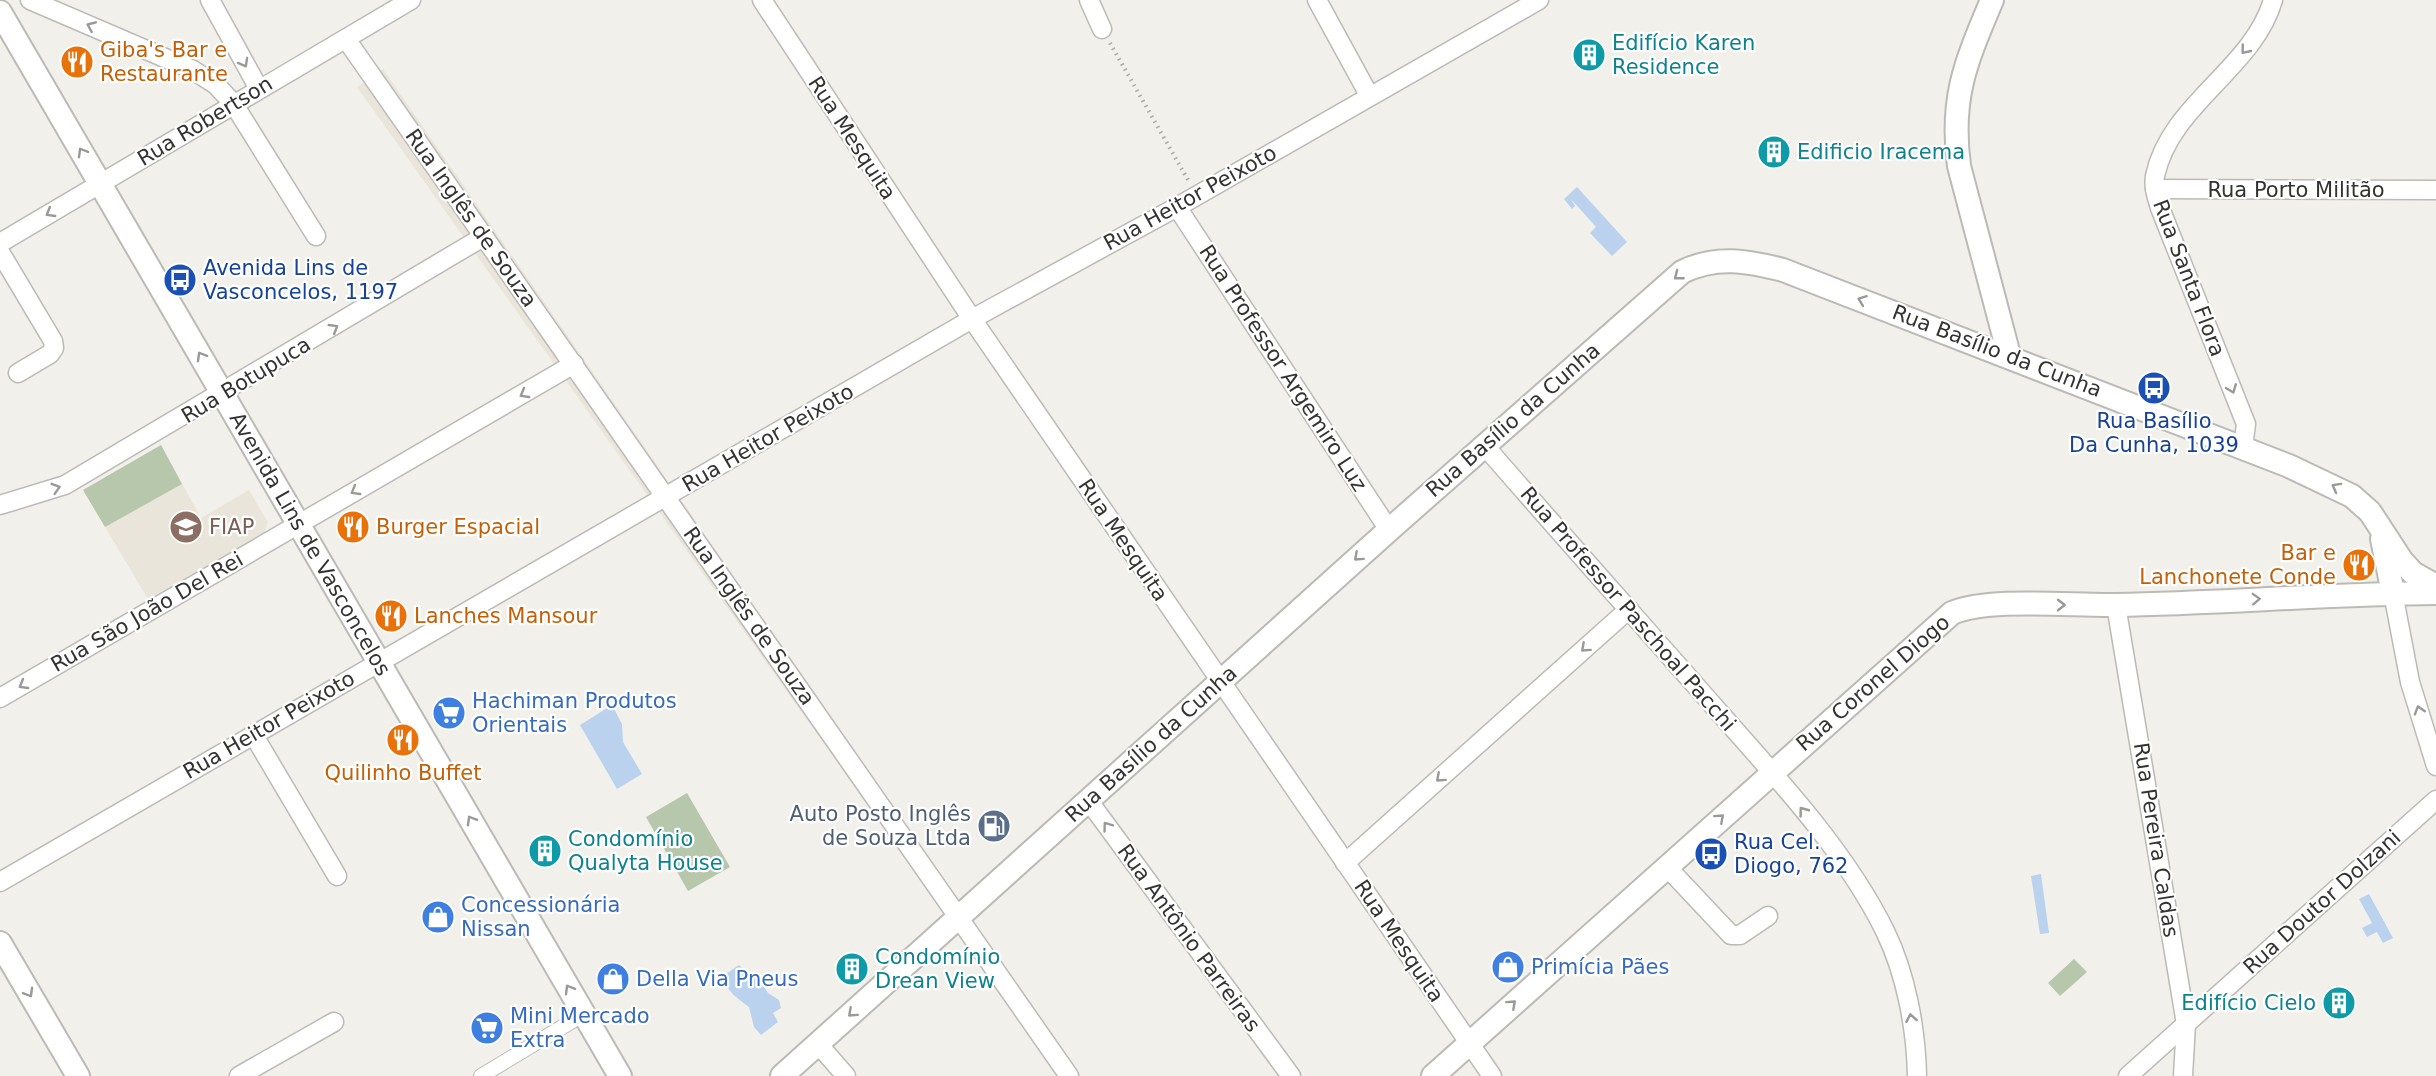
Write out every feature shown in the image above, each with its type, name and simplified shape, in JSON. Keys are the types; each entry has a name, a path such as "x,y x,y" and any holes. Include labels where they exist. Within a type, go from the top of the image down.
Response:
{"street":[{"path":"30,0 193,70 216,84 233,103 316,236"},
{"path":"210,0 259,90"},
{"name":"Rua Robertson","path":"1,244 233,103 411,0"},
{"name":"Rua Mesquita","path":"762,0 972,319 1492,1076"},
{"path":"1089,0 1102,29"},
{"path":"1317,0 1369,95"},
{"name":"Rua Heitor Peixoto","path":"0,882 972,319 1177,207 1369,95 1539,0"},
{"path":"1992,0 1965,66 1957,97 1955,134 1959,166 2009,355"},
{"name":"Rua Santa Flora","path":"2243,447 2246,424 2155,189 2154,178 2161,157 2184,120 2255,38 2266,21 2273,0"},
{"name":"Avenida Lins de Vasconcelos","path":"0,12 620,1076"},
{"name":"Rua Inglês de Souza","path":"346,39 1069,1076"},
{"name":"Rua Porto Militão","path":"2155,189 2436,190"},
{"name":"Rua Professor Argemiro Luz","path":"1177,207 1389,530"},
{"name":"Rua Botupuca","path":"0,505 64,485 223,394 483,237"},
{"path":"1,244 53,341 54,348 50,354 18,373"},
{"name":"Rua Basílio da Cunha","path":"782,1076 1484,445 1682,272 1717,261 1746,260 1783,270 2009,355 2243,447 2337,488 2370,512 2402,561 2413,573 2436,586"},
{"name":"Rua São João Del Rei","path":"0,698 574,364"},
{"name":"Rua Professor Paschoal Pacchi","path":"1484,445 1772,772 1864,892 1886,933 1902,977 1909,1011 1917,1076"},
{"path":"2380,525 2410,682 2436,766"},
{"name":"Rua Coronel Diogo","path":"1433,1076 1666,866 1952,614 1968,609 2003,605 2116,605 2436,592"},
{"name":"Rua Pereira Caldas","path":"2116,605 2186,1024 2183,1076"},
{"path":"1346,863 1629,609"},
{"path":"253,734 337,876"},
{"name":"Rua Antônio Parreiras","path":"1088,800 1291,1076"},
{"name":"Rua Doutor Dolzani","path":"2128,1076 2436,800"},
{"path":"1666,866 1731,935 1740,935 1768,916"},
{"path":"0,943 78,1076"},
{"path":"481,1076 584,1014"},
{"path":"239,1076 334,1022"},
{"path":"818,1044 846,1076"}],"path":[{"path":"1102,29 1196,195"}],"shaded area":[{"path":"383,69 950,889 933,897 357,87"},
{"name":"FIAP","path":"161,445 201,518 249,490 268,522 265,532 148,599 83,490"}],"green space":[{"path":"161,445 182,484 105,527 83,490"},
{"path":"687,793 730,867 688,891 646,817"},
{"path":"2074,959 2087,972 2060,996 2048,983"}],"water":[{"path":"1577,187 1627,242 1612,256 1590,233 1596,227 1571,199 1575,206 1572,209 1564,199"},
{"path":"612,705 622,724 623,742 642,774 617,789 580,725"},
{"path":"2041,874 2049,933 2040,934 2031,876"},
{"path":"2369,894 2393,938 2383,943 2377,932 2367,937 2362,928 2372,923 2359,899"},
{"path":"739,965 749,974 756,975 768,993 779,1000 781,1008 773,1013 778,1022 761,1035 754,1027 749,1007 730,991 723,976"}],"place":[{"name":"Edifício Karen Residence","path":"1589,55"},
{"name":"Giba's Bar e Restaurante","path":"77,62"},
{"name":"Edificio Iracema","path":"1774,152"},
{"name":"Avenida Lins de Vasconcelos, 1197","path":"180,280"},
{"name":"Rua Basílio Da Cunha, 1039","path":"2154,388"},
{"name":"FIAP","path":"186,527"},
{"name":"Burger Espacial","path":"353,527"},
{"name":"Bar e Lanchonete Conde","path":"2359,565"},
{"name":"Lanches Mansour","path":"391,616"},
{"name":"Hachiman Produtos Orientais","path":"449,713"},
{"name":"Quilinho Buffet","path":"403,740"},
{"name":"Auto Posto Inglês de Souza Ltda","path":"994,826"},
{"name":"Condomínio Qualyta House","path":"545,851"},
{"name":"Rua Cel. Diogo, 762","path":"1711,854"},
{"name":"Concessionária Nissan","path":"438,917"},
{"name":"Primícia Pães","path":"1508,967"},
{"name":"Condomínio Drean View","path":"852,969"},
{"name":"Della Via Pneus","path":"613,979"},
{"name":"Edifício Cielo","path":"2339,1003"},
{"name":"Mini Mercado Extra","path":"487,1028"}]}
